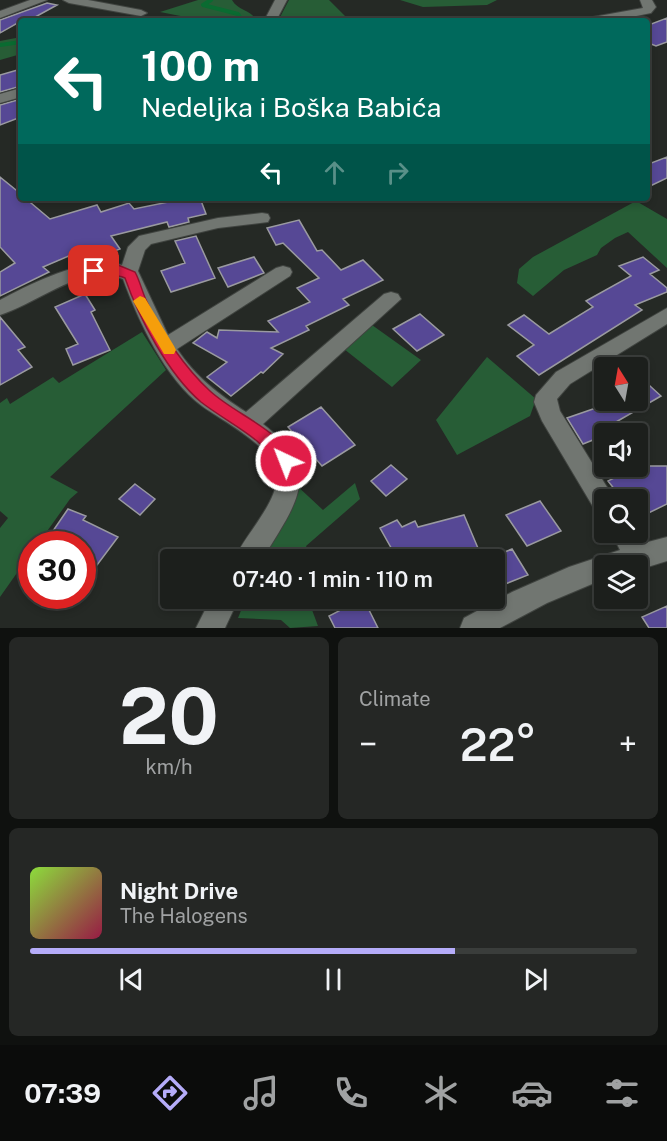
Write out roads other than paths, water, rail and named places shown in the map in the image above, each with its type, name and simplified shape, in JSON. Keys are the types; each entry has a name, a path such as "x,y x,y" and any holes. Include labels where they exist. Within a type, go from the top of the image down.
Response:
{"street":[{"path":"0,15 41,0"},
{"path":"69,0 141,13"},
{"path":"271,18 280,0"},
{"path":"609,18 647,11 650,7 646,0"},
{"path":"0,99 18,93"},
{"path":"128,273 137,247 145,240 218,223 262,218"},
{"path":"0,308 38,289 94,271 118,269 131,275 141,304 175,361 205,396 246,425 277,450 286,461 289,473 282,497 253,549"},
{"path":"166,346 283,272"},
{"path":"246,425 391,299"},
{"path":"596,489 550,415 545,402 547,395 563,378 667,315"},
{"path":"642,555 667,549"},
{"path":"474,628 525,598 594,570"},
{"path":"210,628 220,609"}],"waterway":[{"path":"211,0 203,5 238,14 240,17 238,18"},
{"path":"0,45 18,42"}]}
